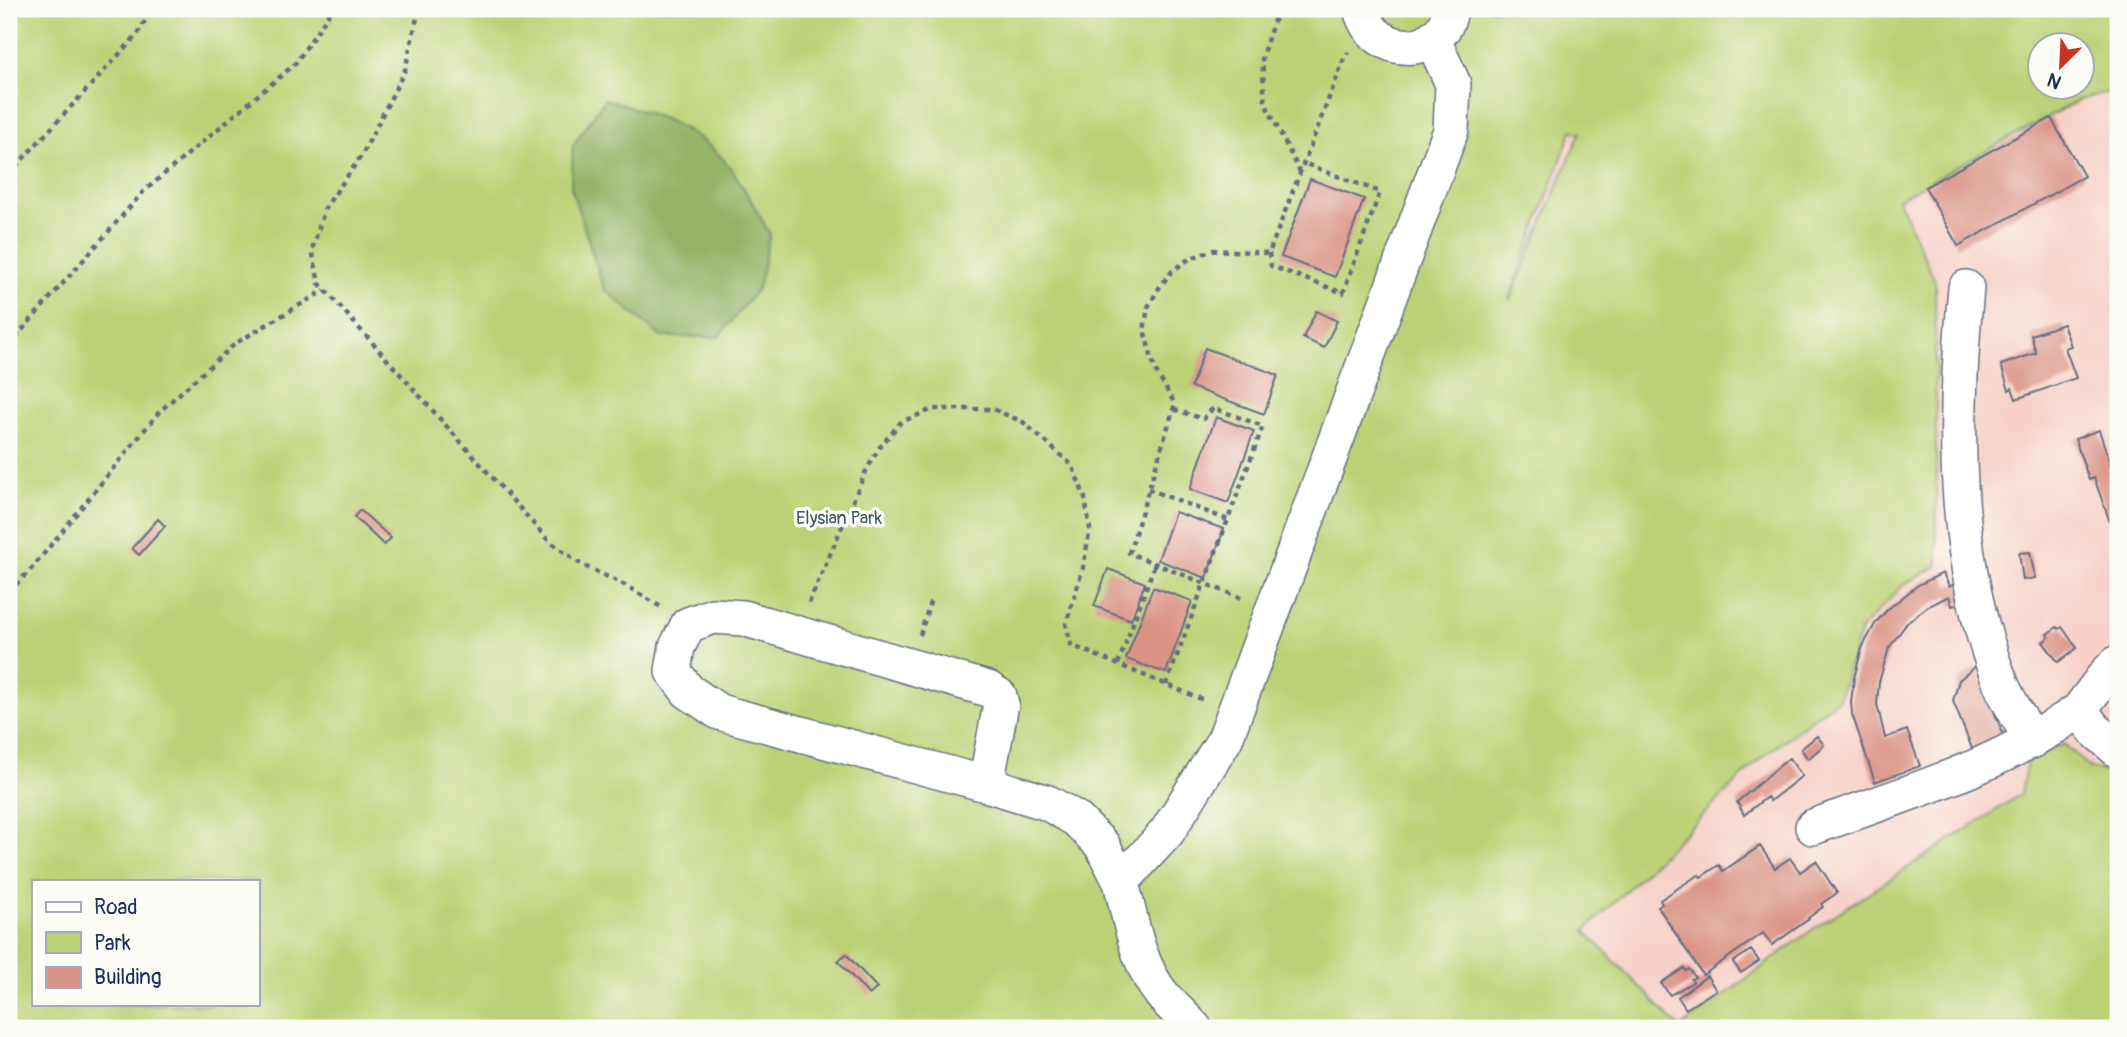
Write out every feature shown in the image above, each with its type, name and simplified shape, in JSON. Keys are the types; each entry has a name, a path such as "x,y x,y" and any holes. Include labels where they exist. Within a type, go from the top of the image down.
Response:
{"lane":[{"path":"1364,17 1377,36 1397,46 1419,45 1443,28 1450,9"},
{"path":"1121,882 1167,832 1225,739 1451,130 1453,84 1432,38"},
{"path":"1966,288 1959,368 1958,455 1966,542 1976,607 2002,685 2032,740"},
{"path":"986,784 1001,704 999,696 988,689 743,618 713,616 688,625 677,647 673,671 688,691 719,712 986,784 1048,803 1076,819 1102,845 1121,882 1138,949 1148,972 1163,995 1194,1028"},
{"path":"1813,827 1903,797 2032,740 2079,710 2106,673 2118,663"},
{"path":"2079,710 2096,731 2118,750"}],"path":[{"path":"9,174 137,35 152,9"},
{"path":"9,345 143,192 295,64 332,9"},
{"path":"419,9 405,70 362,155 325,208 312,250 319,283 548,540 582,565 649,599 688,625"},
{"path":"1278,9 1262,57 1265,103 1300,172"},
{"path":"1303,163 1380,192 1343,293 1271,266 1269,253 1303,163 1344,59 1364,17"},
{"path":"1269,253 1213,250 1189,259 1172,271 1147,307 1144,330 1155,370 1175,404 1129,553 1272,610"},
{"path":"9,592 33,568 160,411 236,343 325,290"},
{"path":"1166,685 1263,426 1213,408 1203,419 1173,409"},
{"path":"796,633 866,471 879,448 901,422 933,409 993,409 1024,422 1072,465 1085,498 1090,529 1083,568 1066,624 1071,645 1234,713"},
{"path":"1148,489 1228,520"},
{"path":"1118,664 1155,564"}],"shaded area":[{"path":"2118,9 2118,1028 1238,1028 1587,89"}],"green space":[{"name":"Elysian Park","path":"9,9 2118,9 2118,89 2096,95 2096,32 2025,32 2025,102 2075,102 1898,199 1935,281 1937,566 1903,585 1861,629 1839,699 1761,758 1585,931 1680,1028 9,1028","holes":["1572,130 1580,133 1510,300"]},
{"path":"605,99 669,121 712,148 736,176 770,234 758,288 719,337 661,337 604,289 571,187 573,145"},
{"path":"2064,744 2090,768 2118,774 2118,1028 1680,1028 1813,929 2021,794 2027,760"}],"building":[{"path":"2051,118 2084,176 1958,246 1925,187"},
{"path":"1310,179 1364,199 1335,277 1281,257"},
{"path":"1316,311 1337,321 1324,348 1303,338"},
{"path":"2063,324 2071,346 2065,348 2076,378 2016,399 2012,388 2009,390 2001,365 2036,353 2031,335"},
{"path":"1205,348 1278,375 1264,414 1191,387"},
{"path":"1216,417 1254,431 1228,503 1190,489"},
{"path":"2099,430 2118,486 2118,544 2094,478 2089,480 2075,439"},
{"path":"360,510 391,538 384,545 354,517"},
{"path":"1175,512 1224,529 1206,578 1158,560"},
{"path":"158,519 165,526 139,555 132,548"},
{"path":"2030,552 2035,578 2023,580 2019,553"},
{"path":"1108,569 1145,583 1131,620 1094,606"},
{"path":"1943,573 1949,586 1962,583 1966,602 1952,606 1949,596 1927,607 1907,623 1889,648 1879,682 1877,704 1885,738 1907,730 1920,766 1875,782 1852,714 1854,678 1862,648 1876,622 1888,609 1918,585"},
{"path":"1153,587 1192,601 1166,673 1126,659"},
{"path":"2057,627 2062,627 2077,648 2058,662 2043,642 2049,637 2047,634"},
{"path":"1976,666 2005,739 1973,751 1953,701 1959,680"},
{"path":"1817,736 1824,745 1808,759 1801,749"},
{"path":"1789,758 1802,776 1770,801 1767,797 1744,815 1737,802"},
{"path":"1760,846 1775,868 1790,858 1800,872 1816,861 1837,893 1821,904 1823,907 1809,919 1772,945 1763,933 1703,975 1658,907 1662,904 1660,900 1719,865 1723,871"},
{"path":"1751,950 1759,961 1741,973 1733,962"},
{"path":"846,954 877,988 869,995 838,961"},
{"path":"1684,968 1686,971 1689,969 1695,977 1691,979 1693,982 1670,995 1661,983"},
{"path":"1707,976 1716,990 1686,1009 1678,997"}]}
